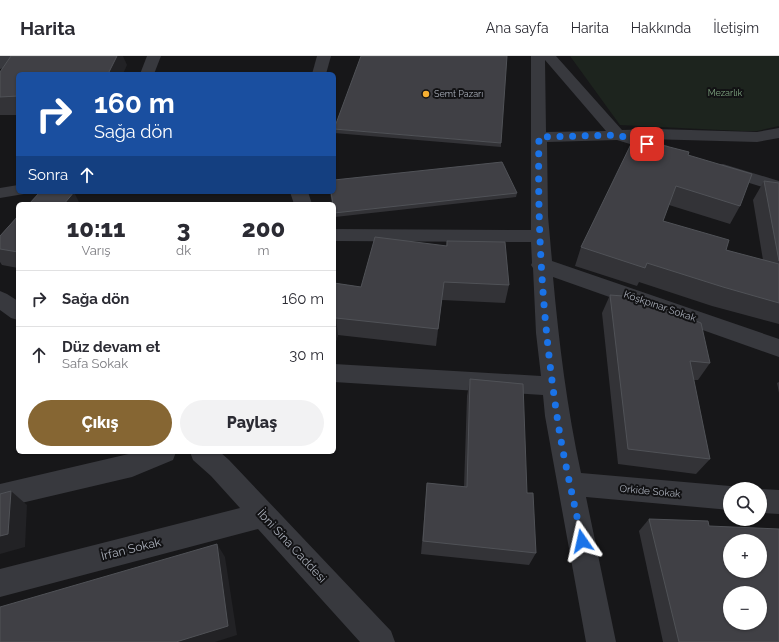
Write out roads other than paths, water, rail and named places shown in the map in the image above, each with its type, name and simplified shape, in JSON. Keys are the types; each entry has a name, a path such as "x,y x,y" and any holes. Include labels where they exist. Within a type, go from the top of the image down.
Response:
{"street":[{"path":"0,64 6,56"},
{"path":"148,72 154,56"},
{"path":"320,72 324,56"},
{"path":"538,56 538,174 541,264 557,416 601,642"},
{"path":"549,56 618,135 676,154"},
{"path":"539,137 618,135 757,137 779,134"},
{"path":"706,164 779,187"},
{"path":"0,193 16,190"},
{"path":"336,235 540,236"},
{"name":"Köşkpınar Sokak","path":"541,264 779,348"},
{"path":"0,299 16,311"},
{"path":"336,372 554,386"},
{"path":"0,496 132,465 160,454"},
{"name":"İbni Sina Caddesi","path":"216,457 263,515 380,642"},
{"name":"Orkide Sokak","path":"570,484 723,497"},
{"path":"767,501 779,502"},
{"name":"İrfan Sokak","path":"0,583 263,515"}],"place":[{"name":"Semt Pazarı","path":"426,94"}],"park label":[{"name":"Mezarlık","path":"725,93"}]}
